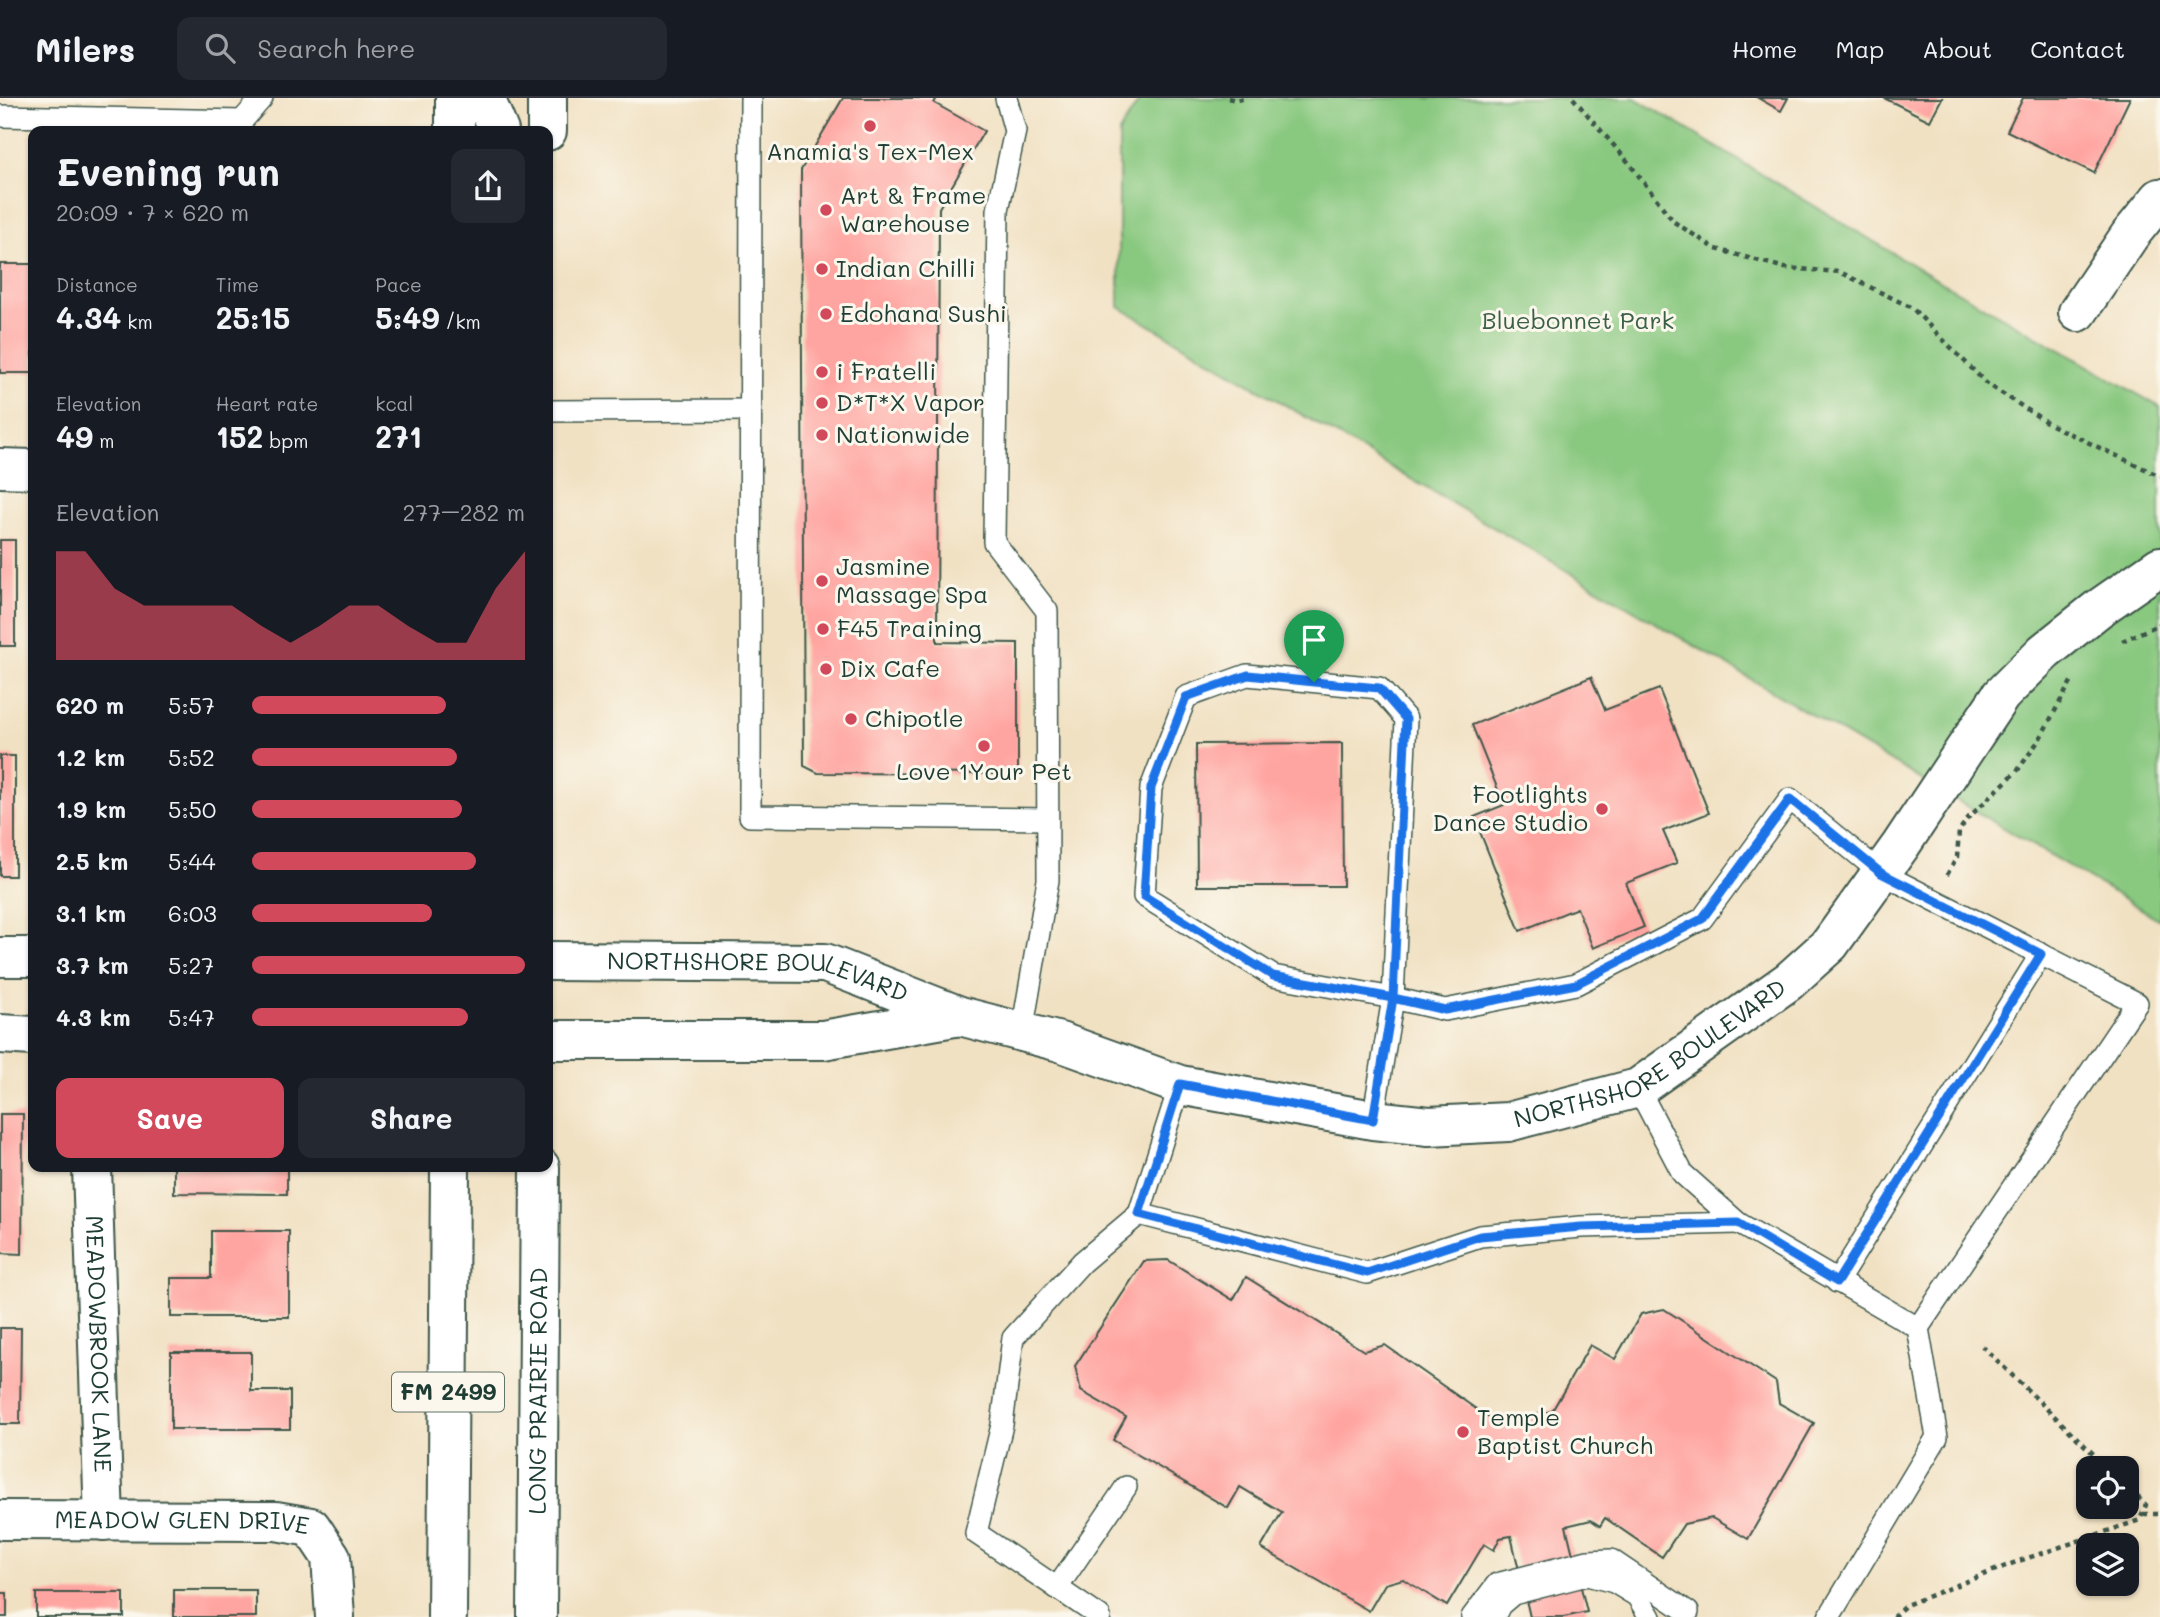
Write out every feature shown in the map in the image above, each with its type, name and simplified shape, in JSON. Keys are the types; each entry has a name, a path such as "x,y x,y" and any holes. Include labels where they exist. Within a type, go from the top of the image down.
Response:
{"street":[{"path":"455,98 455,126"},
{"path":"485,98 497,126"},
{"path":"547,98 547,126"},
{"path":"2078,312 2130,235 2160,198"},
{"path":"0,468 28,469"},
{"name":"NORTHSHORE BOULEVARD","path":"553,961 825,963 960,1016 1060,1042 1180,1084 1373,1120 1429,1126 1508,1122 1638,1088 1789,981 1830,944 2001,695 2044,652 2098,609 2160,566"},
{"path":"0,957 28,957"},
{"name":"NORTHSHORE BOULEVARD","path":"553,1040 824,1040 960,1016"},
{"path":"0,1034 28,1036"},
{"name":"MEADOWBROOK LANE","path":"92,1172 104,1521"},
{"name":"FM 2499","path":"447,1617 450,1172"},
{"name":"LONG PRAIRIE ROAD","path":"537,1617 540,1172"},
{"name":"MEADOW GLEN DRIVE","path":"0,1520 276,1521 311,1527 331,1557 335,1617"}],"lane":[{"path":"0,116 242,121 262,98"},
{"path":"751,98 750,816 1047,819"},
{"path":"1006,98 1015,131 998,210 994,542 1046,611 1048,880 1022,1032"},
{"path":"553,411 751,410"},
{"path":"1373,1120 1393,998 1406,719 1379,688 1248,675 1186,697 1151,788 1144,896 1273,976 1393,998 1445,1010 1576,984 1702,919 1790,799 1881,873 2137,1003 1918,1328 1937,1437 1829,1617"},
{"path":"1837,1282 2041,954"},
{"path":"1100,1617 976,1533 1002,1425 1013,1338 1082,1262 1139,1214 1180,1084"},
{"path":"1638,1088 1683,1174 1738,1223 1918,1328"},
{"path":"1139,1214 1367,1273 1480,1236 1581,1227 1738,1223"},
{"path":"1057,1588 1126,1487"},
{"path":"1472,1617 1497,1584 1588,1561 1611,1560 1692,1614"},
{"path":"1494,1617 1500,1605 1513,1594 1587,1575 1614,1582 1637,1596 1650,1617"},
{"path":"1663,1617 1692,1614"}],"path":[{"path":"1228,98 1247,98"},
{"path":"1573,98 1629,163 1674,222 1716,249 1785,268 1840,272 1912,308 1986,383 2051,425 2160,476"},
{"path":"2116,644 2160,624"},
{"path":"1934,900 1956,858 1959,831 1968,818 2018,770 2078,673"},
{"path":"1982,1346 2096,1456"},
{"path":"1893,1617 1906,1605 2017,1562 2140,1520 2146,1505 2139,1498"},
{"path":"2143,1514 2160,1514"}],"green space":[{"name":"Bluebonnet Park","path":"1141,98 1635,98 1936,279 2160,407 2160,920 1119,307 1119,132"}],"building":[{"path":"843,98 937,98 934,103 984,131 939,208 937,642 1018,643 1018,774 818,773 804,766 801,170"},
{"path":"1758,98 1788,98 1781,111"},
{"path":"1884,98 1942,98 1930,121"},
{"path":"2023,98 2130,98 2094,173 2007,131"},
{"path":"0,264 28,264 28,373 0,373"},
{"path":"0,540 15,540 15,646 0,646"},
{"name":"Footlights Dance Studio","path":"1591,677 1605,710 1659,689 1709,813 1663,831 1677,863 1626,883 1644,927 1593,948 1577,908 1520,931 1474,817 1504,805 1472,725"},
{"path":"1342,743 1343,886 1197,886 1196,744"},
{"path":"0,756 15,756 15,876 0,876"},
{"path":"0,1114 23,1114 22,1254 0,1253"},
{"path":"174,1172 287,1172 287,1194 174,1193"},
{"path":"211,1231 289,1231 289,1317 171,1317 171,1278 211,1278"},
{"name":"Temple Baptist Church","path":"1168,1260 1233,1300 1246,1277 1364,1351 1385,1345 1496,1423 1552,1411 1590,1345 1615,1359 1641,1314 1664,1309 1776,1382 1779,1403 1814,1423 1748,1539 1712,1518 1684,1524 1662,1557 1605,1518 1600,1526 1591,1520 1566,1526 1587,1612 1564,1617 1530,1617 1511,1536 1500,1538 1494,1550 1484,1544 1447,1606 1403,1579 1385,1584 1369,1611 1261,1548 1282,1512 1240,1487 1228,1508 1113,1440 1126,1417 1081,1391 1075,1366 1144,1261"},
{"path":"0,1328 21,1328 20,1424 0,1424"},
{"path":"171,1352 251,1352 251,1391 290,1391 290,1429 171,1429"},
{"path":"174,1590 256,1590 256,1617 174,1617"},
{"path":"0,1593 7,1593 7,1617 0,1617"},
{"path":"36,1593 124,1593 124,1617 36,1617"}],"place":[{"name":"Anamia's Tex-Mex","path":"870,126"},
{"name":"Art & Frame Warehouse","path":"826,210"},
{"name":"Indian Chilli","path":"822,269"},
{"name":"Edohana Sushi","path":"826,314"},
{"name":"i Fratelli","path":"822,372"},
{"name":"D*T*X Vapor","path":"822,403"},
{"name":"Nationwide","path":"822,435"},
{"name":"Jasmine Massage Spa","path":"822,581"},
{"name":"F45 Training","path":"823,629"},
{"name":"Dix Cafe","path":"826,669"},
{"name":"Chipotle","path":"851,719"},
{"name":"Love 1Your Pet","path":"984,746"},
{"name":"Footlights Dance Studio","path":"1602,809"},
{"name":"Temple Baptist Church","path":"1463,1432"}],"route":[{"path":"1314,682 1248,675 1186,697 1151,788 1144,896 1273,976 1393,998 1445,1010 1576,984 1702,919 1790,799 1881,873 2041,954 1837,1282 1738,1223 1581,1227 1480,1236 1367,1273 1139,1214 1180,1084 1373,1120 1393,998 1406,719 1379,688 1314,682"}]}
